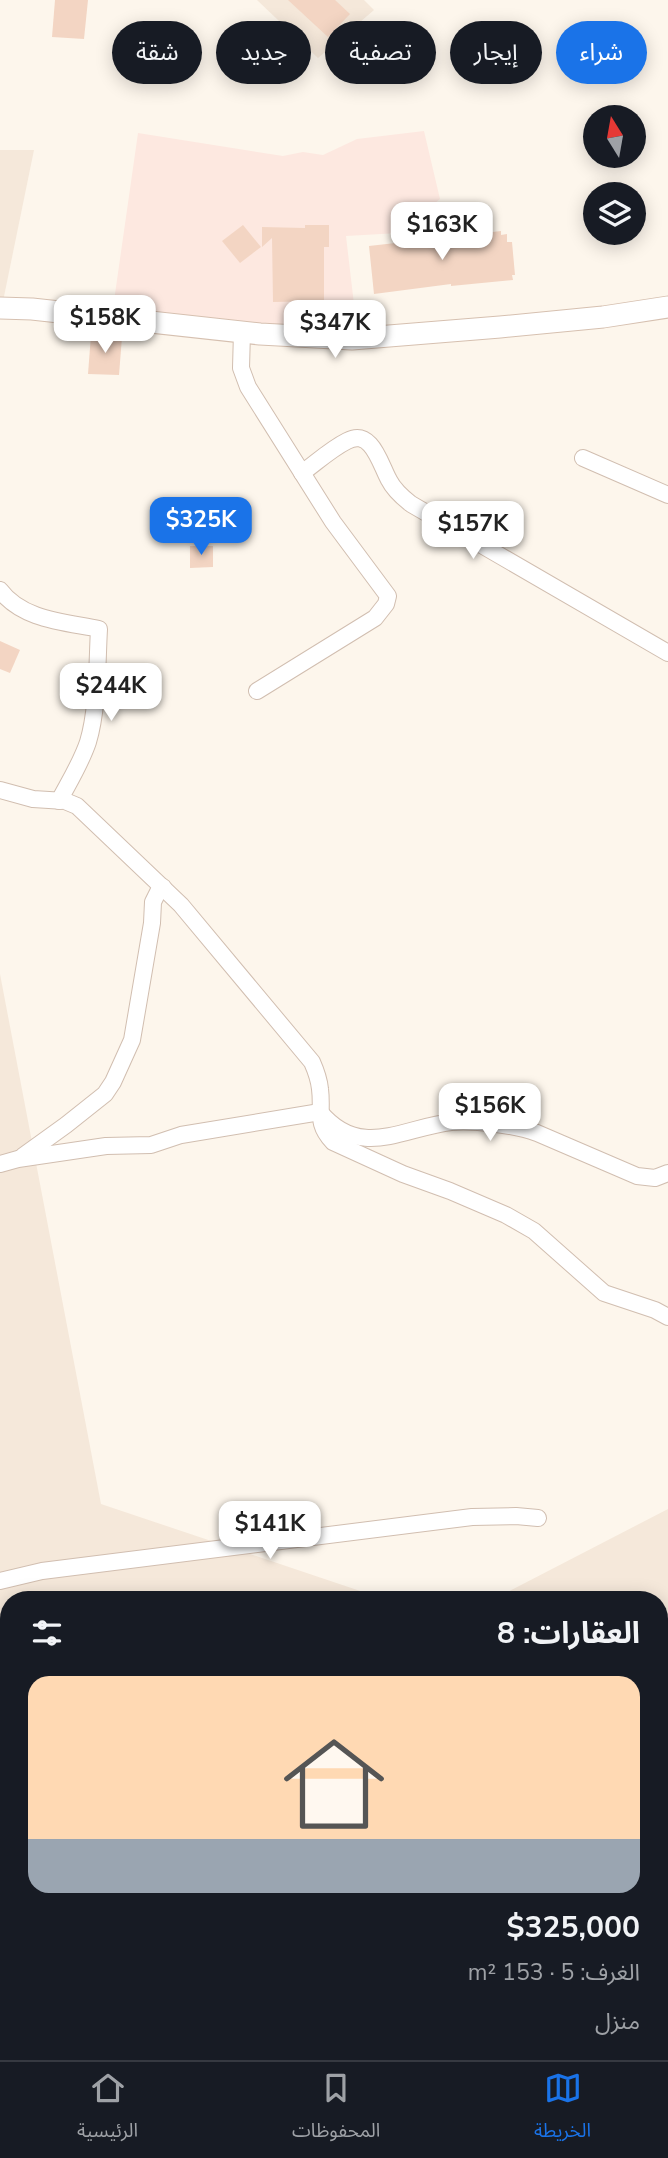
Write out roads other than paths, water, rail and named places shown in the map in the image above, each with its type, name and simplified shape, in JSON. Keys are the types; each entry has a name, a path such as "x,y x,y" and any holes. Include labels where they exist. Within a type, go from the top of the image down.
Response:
{"main road":[{"path":"0,308 328,338 378,337 590,318 668,307"}],"street":[{"path":"242,332 241,368 244,377 333,522 388,596 386,604 374,618 257,691"},
{"path":"302,473 345,442 360,438 372,446 390,482 411,503 668,653"},
{"path":"583,458 668,495"},
{"path":"0,590 19,608 32,614 99,629 89,738 59,801"},
{"path":"0,790 77,806 181,905 312,1062 319,1078 321,1125 333,1142 403,1174 506,1215 534,1231 604,1293 668,1317"},
{"path":"18,1159 105,1094 113,1082 132,1040 152,923 153,902 163,887"},
{"path":"0,1164 106,1146 151,1145 181,1135 320,1112"},
{"path":"320,1112 338,1130 366,1138 386,1138 460,1121 520,1128 636,1176 655,1178 668,1173"},
{"path":"0,1580 50,1570 472,1517 538,1518"}]}
